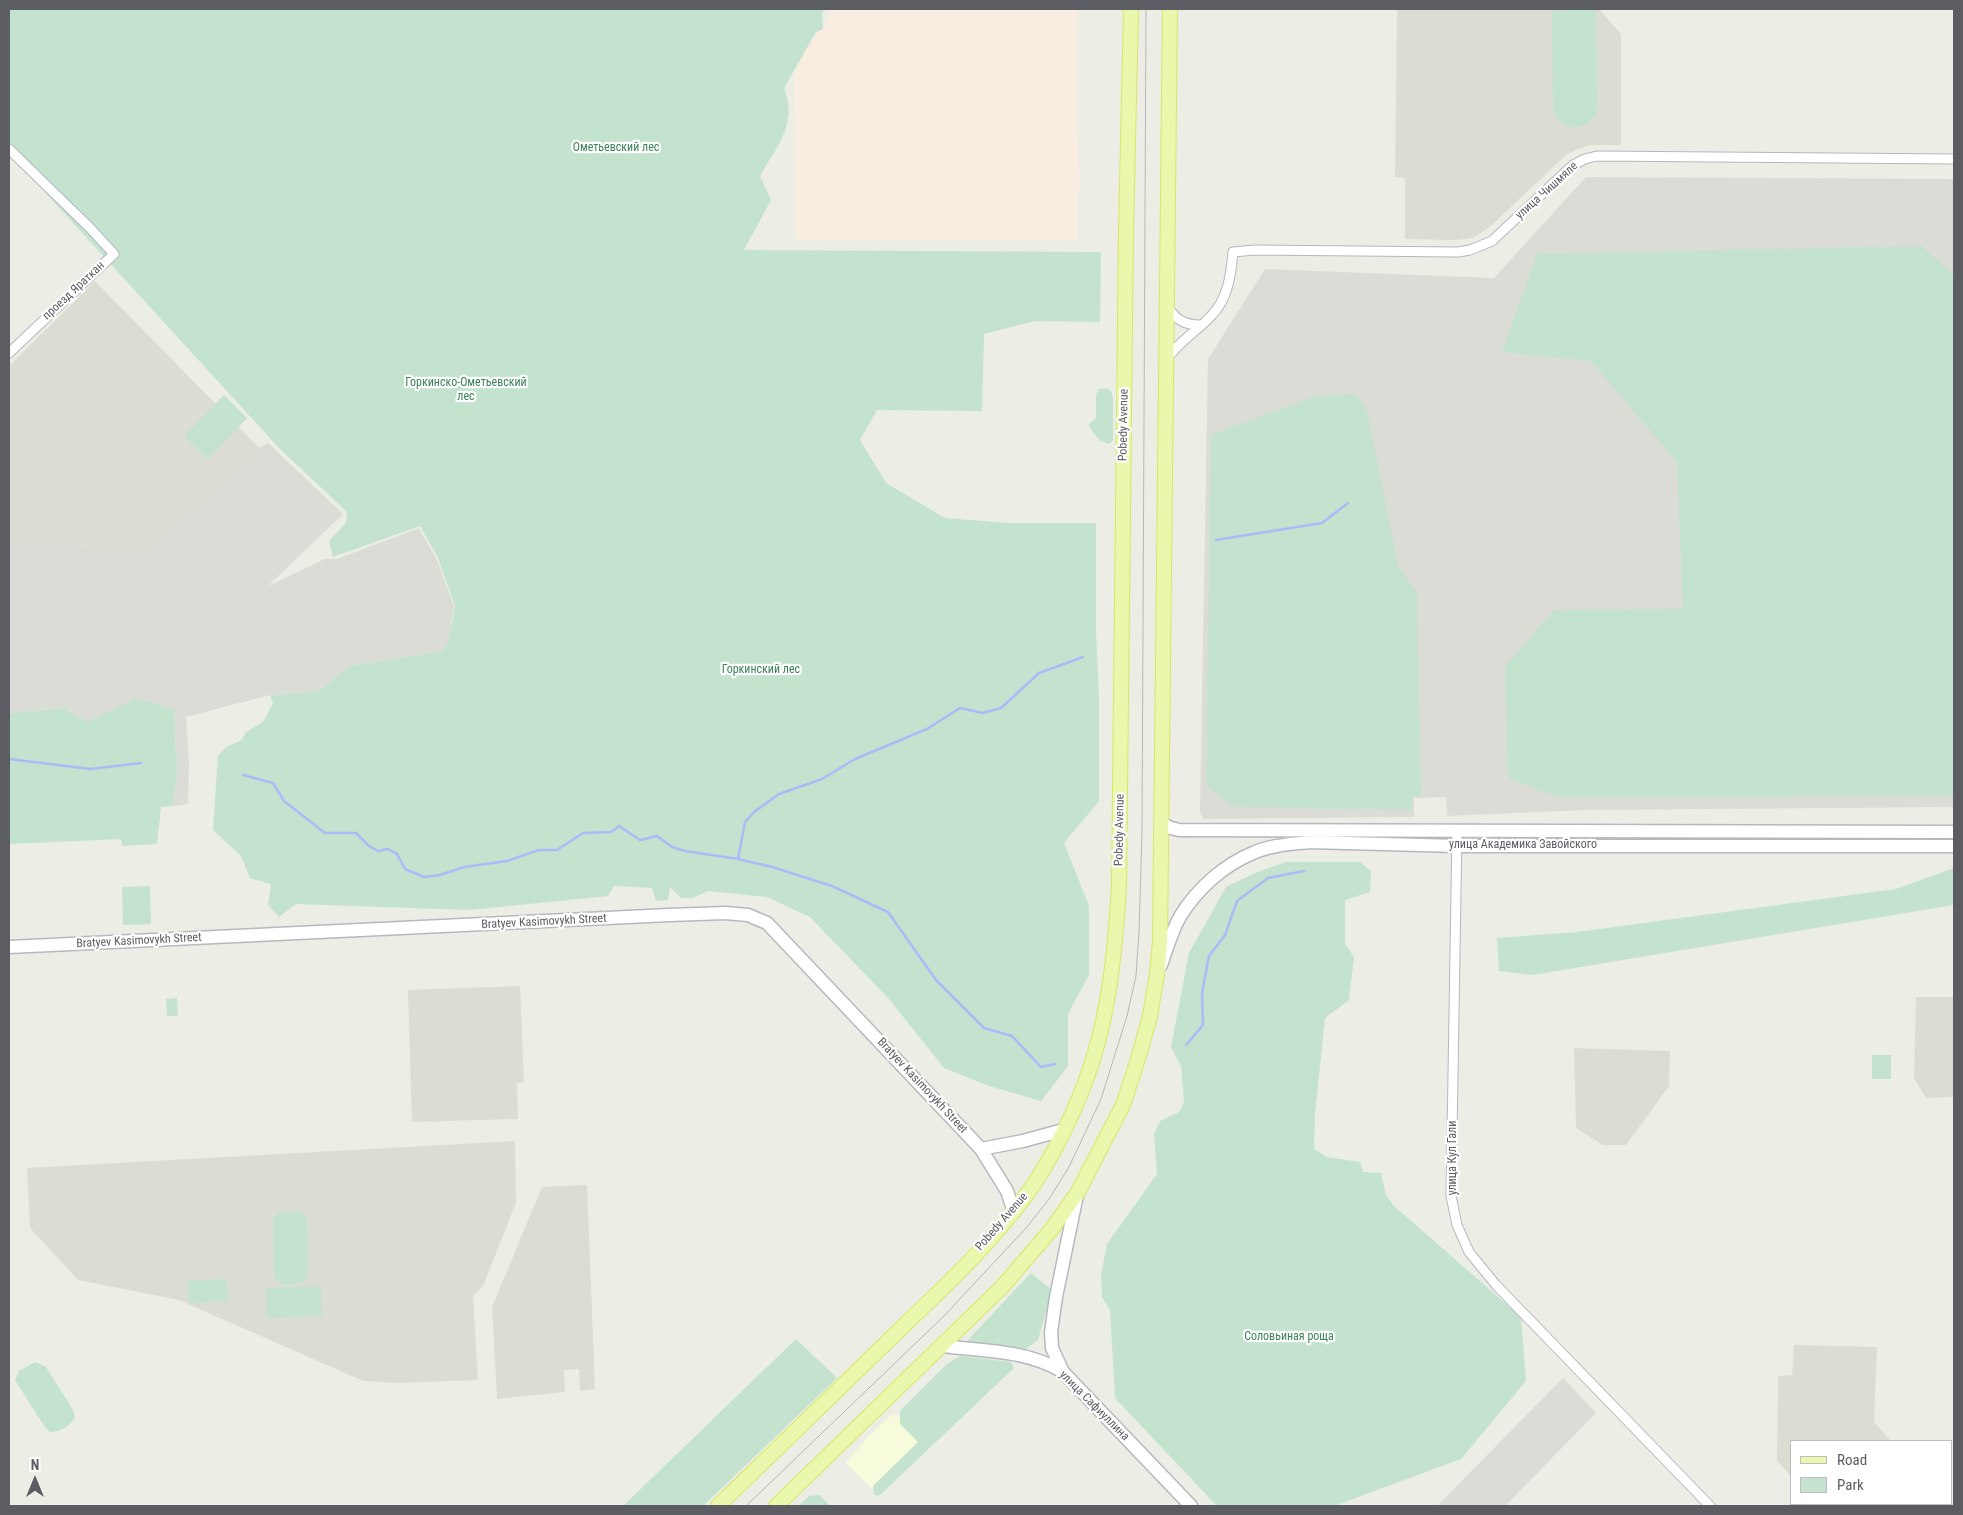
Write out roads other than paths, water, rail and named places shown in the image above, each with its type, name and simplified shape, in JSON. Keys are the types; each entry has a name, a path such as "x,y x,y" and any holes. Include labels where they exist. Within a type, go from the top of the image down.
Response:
{"main road":[{"name":"Pobedy Avenue","path":"718,1506 958,1272 1014,1212 1028,1192 1063,1130 1084,1085 1104,1021 1112,978 1116,939 1120,842 1126,230 1131,9"},
{"path":"776,1506 943,1346 1008,1280 1051,1230 1078,1192 1122,1105 1150,1016 1158,974 1161,885 1170,9"}],"street":[{"name":"проезд Яраткан","path":"9,149 114,254 9,353"},
{"name":"улица Чишмяле","path":"1167,359 1182,340 1210,317 1226,295 1232,271 1233,252 1255,250 1458,252 1470,250 1492,241 1573,165 1591,158 1954,159"},
{"path":"1168,306 1173,315 1185,323 1200,325"},
{"name":"улица Академика Завойского","path":"1161,823 1179,830 1954,832"},
{"name":"улица Кул Гали","path":"1457,831 1452,1196 1457,1225 1469,1252 1496,1285 1710,1506"},
{"name":"улица Академика Завойского","path":"1158,974 1181,915 1200,890 1224,869 1255,852 1286,845 1310,842 1457,846 1954,846"},
{"name":"Bratyev Kasimovykh Street","path":"9,947 726,913 748,915 767,923 981,1149 1007,1191 1014,1212"},
{"path":"981,1149 1023,1141 1063,1130"},
{"path":"1063,1372 1052,1348 1051,1332 1056,1297 1078,1192"},
{"name":"улица Сафиуллина","path":"943,1346 1029,1358 1048,1363 1063,1372 1191,1506"}],"waterway":[{"path":"1216,540 1322,523 1348,503"},
{"path":"738,859 745,822 754,812 779,794 822,779 855,759 927,729 960,708 983,713 1001,708 1039,673 1083,657"},
{"path":"9,759 90,769 141,763"},
{"path":"243,775 273,783 284,801 325,833 356,833 369,846 378,851 388,849 397,854 405,869 424,877 440,875 464,867 507,861 539,850 557,850 583,833 611,832 619,826 640,840 657,836 672,847 685,851 738,859 772,867 832,886 888,912 936,980 984,1028 1012,1036 1041,1067 1055,1064"},
{"path":"1186,1045 1203,1025 1202,993 1209,956 1225,935 1237,901 1268,878 1304,871"}],"tram line":[{"path":"746,1506 944,1316 1027,1227 1049,1199 1069,1167 1101,1099 1127,1016 1136,976 1142,831 1146,9"}],"park label":[{"name":"Ометьевский лес","path":"616,148"},
{"name":"Горкинско-Ометьевский лес","path":"466,390"},
{"name":"Горкинский лес","path":"761,670"},
{"name":"Соловьиная роща","path":"1289,1337"}]}
